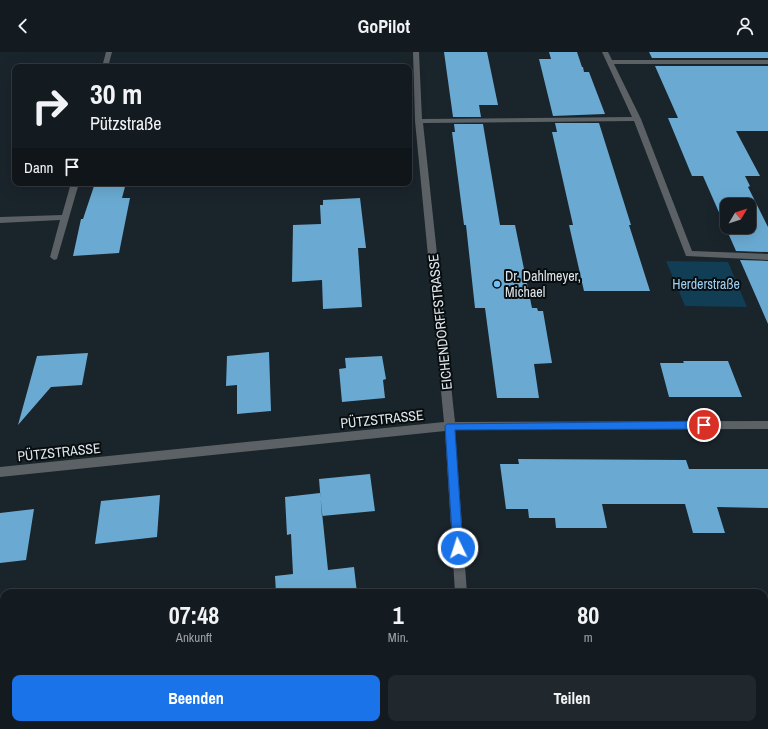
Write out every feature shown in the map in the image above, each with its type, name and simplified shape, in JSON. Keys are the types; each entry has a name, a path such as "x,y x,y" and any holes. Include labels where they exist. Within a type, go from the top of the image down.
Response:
{"street":[{"path":"107,64 110,52"},
{"name":"EICHENDORFFSTRASSE","path":"416,52 420,120 450,426 461,589"},
{"path":"606,52 636,119 689,254 768,257"},
{"path":"610,62 768,62"},
{"path":"420,120 636,119"},
{"path":"54,257 74,186"},
{"path":"0,220 66,217"},
{"name":"PÜTZSTRASSE","path":"0,472 450,426 768,425"}],"green space":[{"name":"Herderstraße","path":"666,261 728,262 747,307 685,306"}],"building":[{"path":"444,52 487,52 498,105 479,105 481,117 453,117"},
{"path":"549,52 577,52 584,72 589,72 605,114 553,116 539,59 551,59"},
{"path":"649,52 768,52 768,58 652,58"},
{"path":"655,66 768,66 768,131 736,131 760,176 745,176 754,198 720,198 720,215 703,176 692,176 668,118 678,118"},
{"path":"555,123 599,123 650,291 584,291 569,225 573,225 552,132 557,132"},
{"path":"454,124 483,124 500,225 515,225 532,308 537,308 538,311 543,311 552,363 534,364 539,398 497,398 485,308 475,308 466,225 464,225 452,132 455,132"},
{"path":"94,186 125,186 122,198 130,198 119,253 73,256 81,219 83,219"},
{"path":"360,198 366,248 358,248 362,307 323,309 322,280 292,282 293,225 321,224 320,205 323,205 323,200"},
{"path":"756,203 768,227 768,252 736,251 729,234 756,234"},
{"path":"740,260 768,261 768,324"},
{"path":"269,352 271,411 237,414 237,385 226,386 227,356"},
{"path":"88,353 82,385 51,387 18,425 37,356"},
{"path":"382,356 386,379 383,380 385,398 342,402 339,369 346,368 345,358"},
{"path":"683,361 728,361 742,397 669,397 660,363 684,363"},
{"path":"518,459 686,460 689,469 768,469 768,508 717,507 725,533 693,533 685,504 602,504 607,528 556,528 555,518 529,518 528,509 506,509 500,464 519,464"},
{"path":"370,474 375,511 322,516 319,479"},
{"path":"320,493 328,570 354,567 357,589 276,589 275,576 293,574 291,534 287,535 285,497"},
{"path":"160,495 157,537 95,544 101,501"},
{"path":"34,509 26,560 0,563 0,513"}],"place":[{"name":"Dr. Dahlmeyer, Michael","path":"497,284"}],"route":[{"path":"458,548 450,426 704,425"}]}
